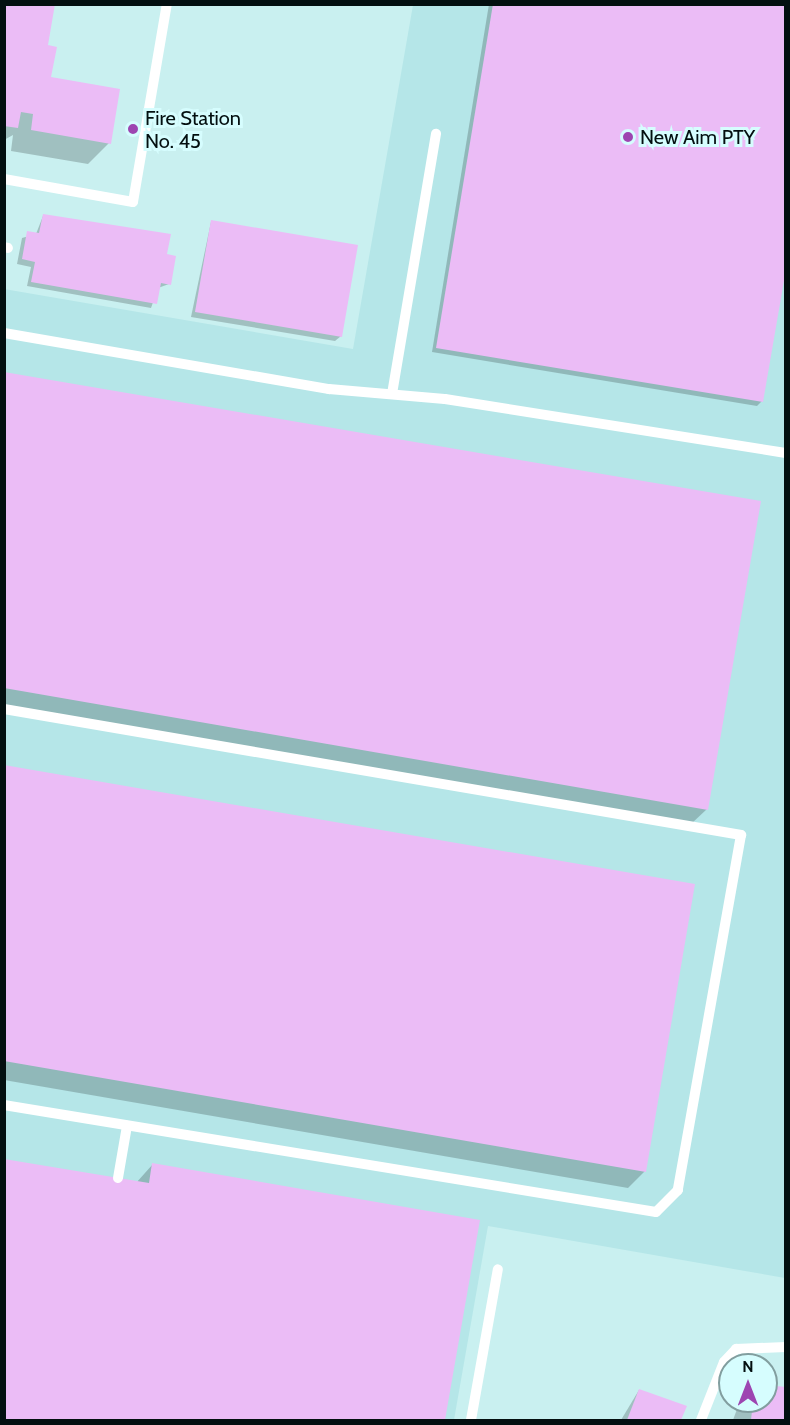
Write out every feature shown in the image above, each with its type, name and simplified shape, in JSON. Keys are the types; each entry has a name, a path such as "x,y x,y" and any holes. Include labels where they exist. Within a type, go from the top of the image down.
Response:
{"lane":[{"path":"4,179 133,202 167,4"},
{"path":"392,394 436,134"},
{"path":"4,333 329,389 392,394 786,453"},
{"path":"4,710 741,835 678,1190 656,1212 4,1105"},
{"path":"118,1178 127,1126"},
{"path":"471,1420 498,1269"},
{"path":"701,1420 724,1362 736,1349 786,1347"}],"shaded area":[{"path":"413,5 785,5 785,1278 488,1226 454,1420 5,1420 4,289 353,349"}],"building":[{"path":"4,4 55,4 48,45 57,47 51,77 120,89 111,144 31,130 33,114 21,112 18,128 4,126"},
{"name":"New Aim PTY","path":"493,4 786,4 786,269 763,402 436,348"},
{"path":"43,214 171,234 167,254 176,256 171,285 161,283 157,304 31,282 35,262 22,259 27,231 39,233"},
{"path":"211,220 358,245 342,337 195,312"},
{"path":"4,372 761,501 708,810 4,688"},
{"path":"4,765 695,884 646,1172 4,1061"},
{"path":"4,1159 149,1183 152,1163 480,1220 445,1420 4,1420"},
{"path":"778,1386 786,1387 786,1420 751,1420 752,1413 778,1413"},
{"path":"639,1389 687,1406 681,1420 627,1420"}],"place":[{"name":"Fire Station No. 45","path":"133,129"},
{"name":"New Aim PTY","path":"628,137"}]}
